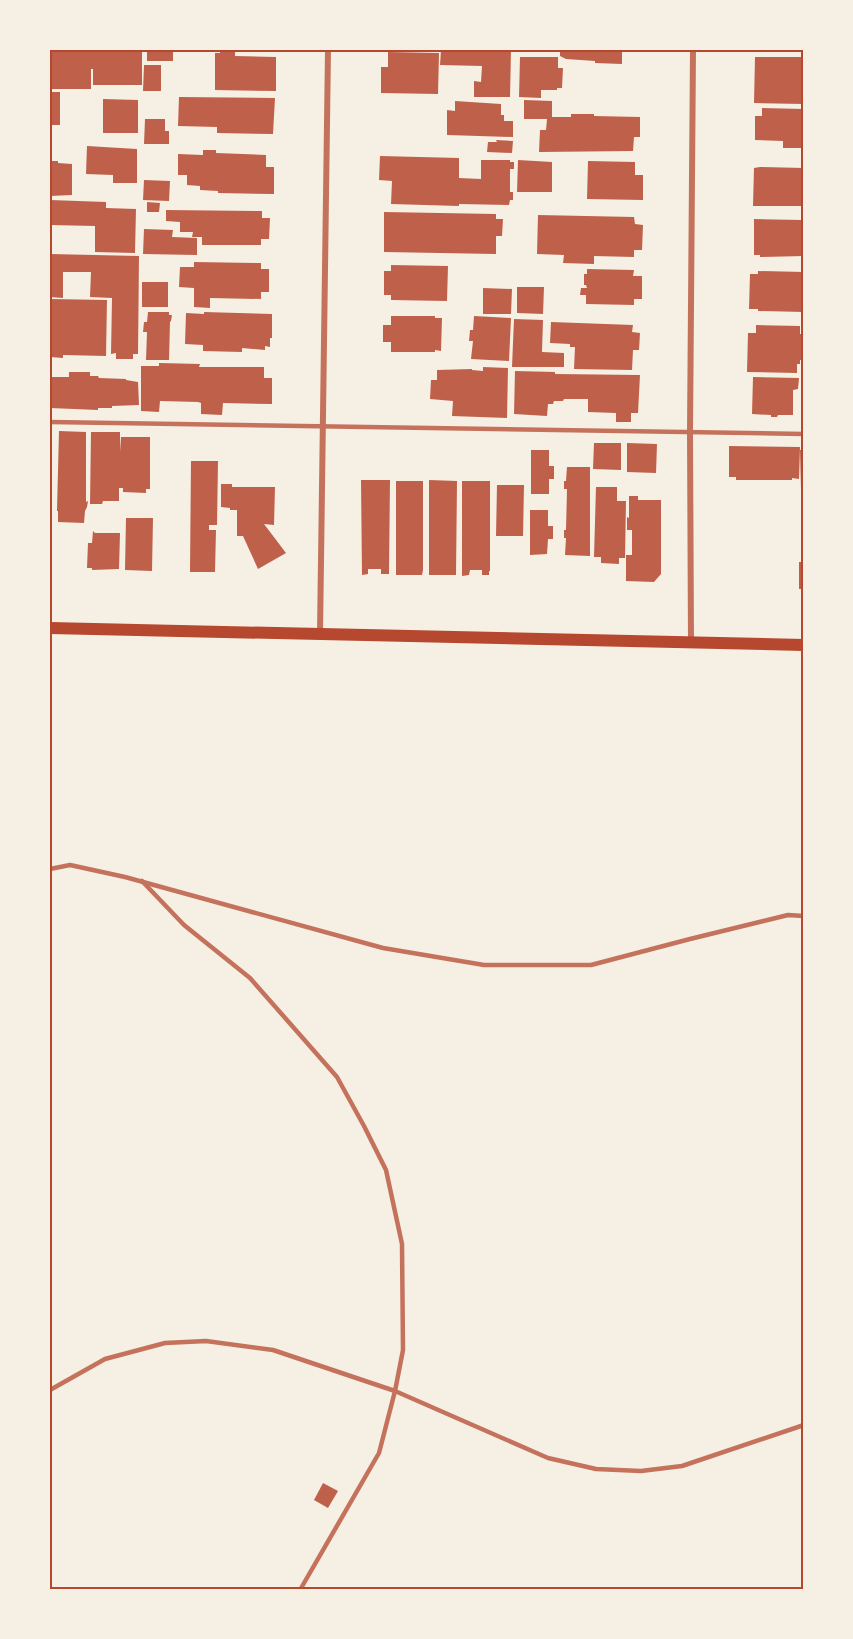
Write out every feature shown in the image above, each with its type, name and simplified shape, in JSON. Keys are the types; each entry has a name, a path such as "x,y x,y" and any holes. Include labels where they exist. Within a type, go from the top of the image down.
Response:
{"main road":[{"path":"50,628 804,645"}],"street":[{"path":"320,634 328,50"},
{"path":"692,643 690,433 693,50"}],"lane":[{"path":"50,422 804,434"},
{"path":"50,869 70,865 142,881 383,948 484,965 591,965 788,915 804,916"},
{"path":"142,881 184,925 250,978 337,1077 386,1170 402,1244 403,1350 395,1391 378,1454 300,1590"},
{"path":"50,1390 105,1359 165,1343 206,1341 273,1350 395,1391 548,1458 596,1469 641,1471 682,1466 804,1425"}],"building":[{"path":"50,50 142,50 142,85 93,85 93,69 91,69 91,89 50,89"},
{"path":"147,50 173,50 173,61 147,61"},
{"path":"441,50 511,50 510,97 474,97 474,81 481,82 482,66 440,65"},
{"path":"560,50 622,51 622,64 566,59 560,56"},
{"path":"220,51 235,51 235,56 276,57 276,91 215,90 215,53 220,53"},
{"path":"388,52 439,53 438,94 381,93 381,67 388,67"},
{"path":"520,57 558,57 558,68 563,68 562,88 541,90 541,98 519,97"},
{"path":"755,57 804,57 804,104 754,103"},
{"path":"144,65 161,65 161,91 143,91"},
{"path":"50,92 60,92 60,125 50,125"},
{"path":"179,97 275,98 273,134 217,133 217,127 178,126"},
{"path":"103,99 138,100 138,133 103,133"},
{"path":"524,100 552,101 552,117 594,114 594,116 640,117 640,137 634,137 633,151 539,152 540,130 546,130 547,119 524,119"},
{"path":"455,101 501,104 501,115 504,115 504,121 513,121 513,137 447,135 447,110 455,111"},
{"path":"762,108 804,109 804,148 783,148 783,141 755,140 755,116 762,116"},
{"path":"145,119 165,119 165,131 169,131 169,144 144,144"},
{"path":"496,140 513,141 512,153 487,152 488,142 497,142"},
{"path":"87,146 137,149 137,183 113,183 113,175 86,174"},
{"path":"203,150 216,150 216,153 266,155 266,167 274,167 274,194 218,193 218,191 200,190 200,186 187,185 187,175 178,175 178,154 203,155"},
{"path":"380,156 459,158 459,178 481,179 481,160 510,160 514,162 514,169 510,169 510,192 513,192 513,200 510,200 509,205 391,204 392,181 379,180"},
{"path":"518,160 552,162 552,192 517,192"},
{"path":"50,161 72,164 72,195 50,196"},
{"path":"588,161 635,162 635,175 643,175 643,200 587,199"},
{"path":"754,168 804,168 804,204 802,206 753,206"},
{"path":"144,180 170,181 169,201 143,200"},
{"path":"50,200 106,202 106,208 136,209 135,253 95,252 95,226 50,225"},
{"path":"147,202 160,203 159,212 147,212"},
{"path":"166,210 262,211 262,218 270,218 269,239 261,239 261,245 202,245 202,237 192,237 193,232 180,232 180,222 166,221"},
{"path":"384,212 496,214 496,219 503,219 502,236 496,236 496,254 384,252"},
{"path":"538,215 634,217 635,224 643,225 642,250 634,250 634,257 594,256 594,264 563,263 564,255 537,254"},
{"path":"754,219 801,220 804,222 804,256 760,257 760,255 754,255"},
{"path":"144,229 173,230 172,237 197,238 197,255 143,254"},
{"path":"50,254 139,256 138,354 133,354 133,359 116,359 116,353 111,354 112,298 90,297 91,272 63,272 63,298 50,297"},
{"path":"194,262 261,263 261,269 269,269 269,292 261,292 261,299 210,298 210,308 194,307 194,288 179,287 180,267 194,267"},
{"path":"391,265 448,266 447,301 391,300 391,295 384,295 384,271 391,271"},
{"path":"587,269 634,270 633,276 642,276 642,299 634,299 634,305 586,304 586,295 580,295 581,288 587,288 584,285 584,274 587,274"},
{"path":"758,271 804,272 804,312 749,309 750,274 758,274"},
{"path":"142,282 168,282 168,307 142,307"},
{"path":"517,287 544,287 543,314 517,313"},
{"path":"483,288 512,289 511,314 483,314"},
{"path":"50,299 107,300 106,356 50,357"},
{"path":"148,312 169,312 169,315 172,315 169,360 146,360 147,332 143,332"},
{"path":"204,312 272,314 270,347 265,346 265,350 242,348 242,352 203,351 203,345 185,344 186,313 204,314"},
{"path":"391,316 442,318 441,351 391,352 391,342 383,342 383,325 391,325"},
{"path":"474,316 511,318 509,361 471,359 473,341 469,341"},
{"path":"514,319 543,320 542,352 564,353 564,367 512,367"},
{"path":"551,322 633,325 632,332 640,333 639,350 633,350 632,370 574,369 575,347 570,347 570,344 550,343"},
{"path":"756,325 800,326 800,334 804,334 804,360 800,360 800,364 797,364 797,373 747,372 748,333 756,333"},
{"path":"159,363 200,364 199,367 264,367 264,378 272,378 272,404 223,403 222,415 201,414 201,403 198,402 160,401 159,412 141,411 141,366 159,366"},
{"path":"483,367 508,368 507,418 452,416 453,401 430,399 431,380 437,380 437,370 483,371"},
{"path":"515,371 640,375 638,413 631,413 631,422 616,422 616,413 588,412 588,399 564,399 548,404 547,416 514,414"},
{"path":"69,372 90,372 90,376 99,378 138,382 139,405 112,406 112,408 98,408 98,410 50,408 50,377 69,377"},
{"path":"753,377 799,378 798,389 793,390 793,415 771,417 771,415 752,414"},
{"path":"59,431 86,432 86,502 88,501 84,523 58,522"},
{"path":"91,432 120,432 120,452 121,437 150,437 150,489 146,489 146,493 123,492 123,488 119,488 119,501 90,504"},
{"path":"594,443 621,443 621,470 593,469"},
{"path":"627,443 657,444 656,473 627,472"},
{"path":"729,446 800,447 799,479 736,480 736,477 729,477"},
{"path":"531,450 549,450 549,466 554,466 554,479 549,479 549,494 531,494"},
{"path":"800,450 804,450 804,489 801,489"},
{"path":"191,461 218,461 217,525 209,525 209,530 216,530 215,572 190,572"},
{"path":"567,467 590,467 590,556 565,555 567,489 564,489 564,481 566,481"},
{"path":"361,480 390,480 389,574 381,574 381,569 368,569 368,574 362,575"},
{"path":"429,480 457,481 456,575 429,575"},
{"path":"396,481 423,481 422,575 396,575"},
{"path":"462,481 490,481 489,575 482,575 482,570 470,570 469,575 462,576"},
{"path":"221,484 232,484 232,487 275,487 274,525 264,524 286,553 258,569 243,536 237,536 237,510 221,507"},
{"path":"497,485 524,485 523,536 496,536"},
{"path":"596,487 617,487 617,501 626,501 625,558 619,558 619,564 601,563 601,557 594,557"},
{"path":"629,496 638,496 638,500 661,500 661,574 654,582 626,581 626,555 632,555 632,530 627,530"},
{"path":"530,510 548,510 548,526 553,526 553,539 548,539 547,554 530,555"},
{"path":"126,518 153,518 152,571 125,570"},
{"path":"93,531 95,533 120,533 119,569 92,570 92,568 87,568 88,543 92,543"},
{"path":"799,562 804,562 804,589 799,589"},
{"path":"323,1483 338,1491 328,1508 314,1500"}]}
